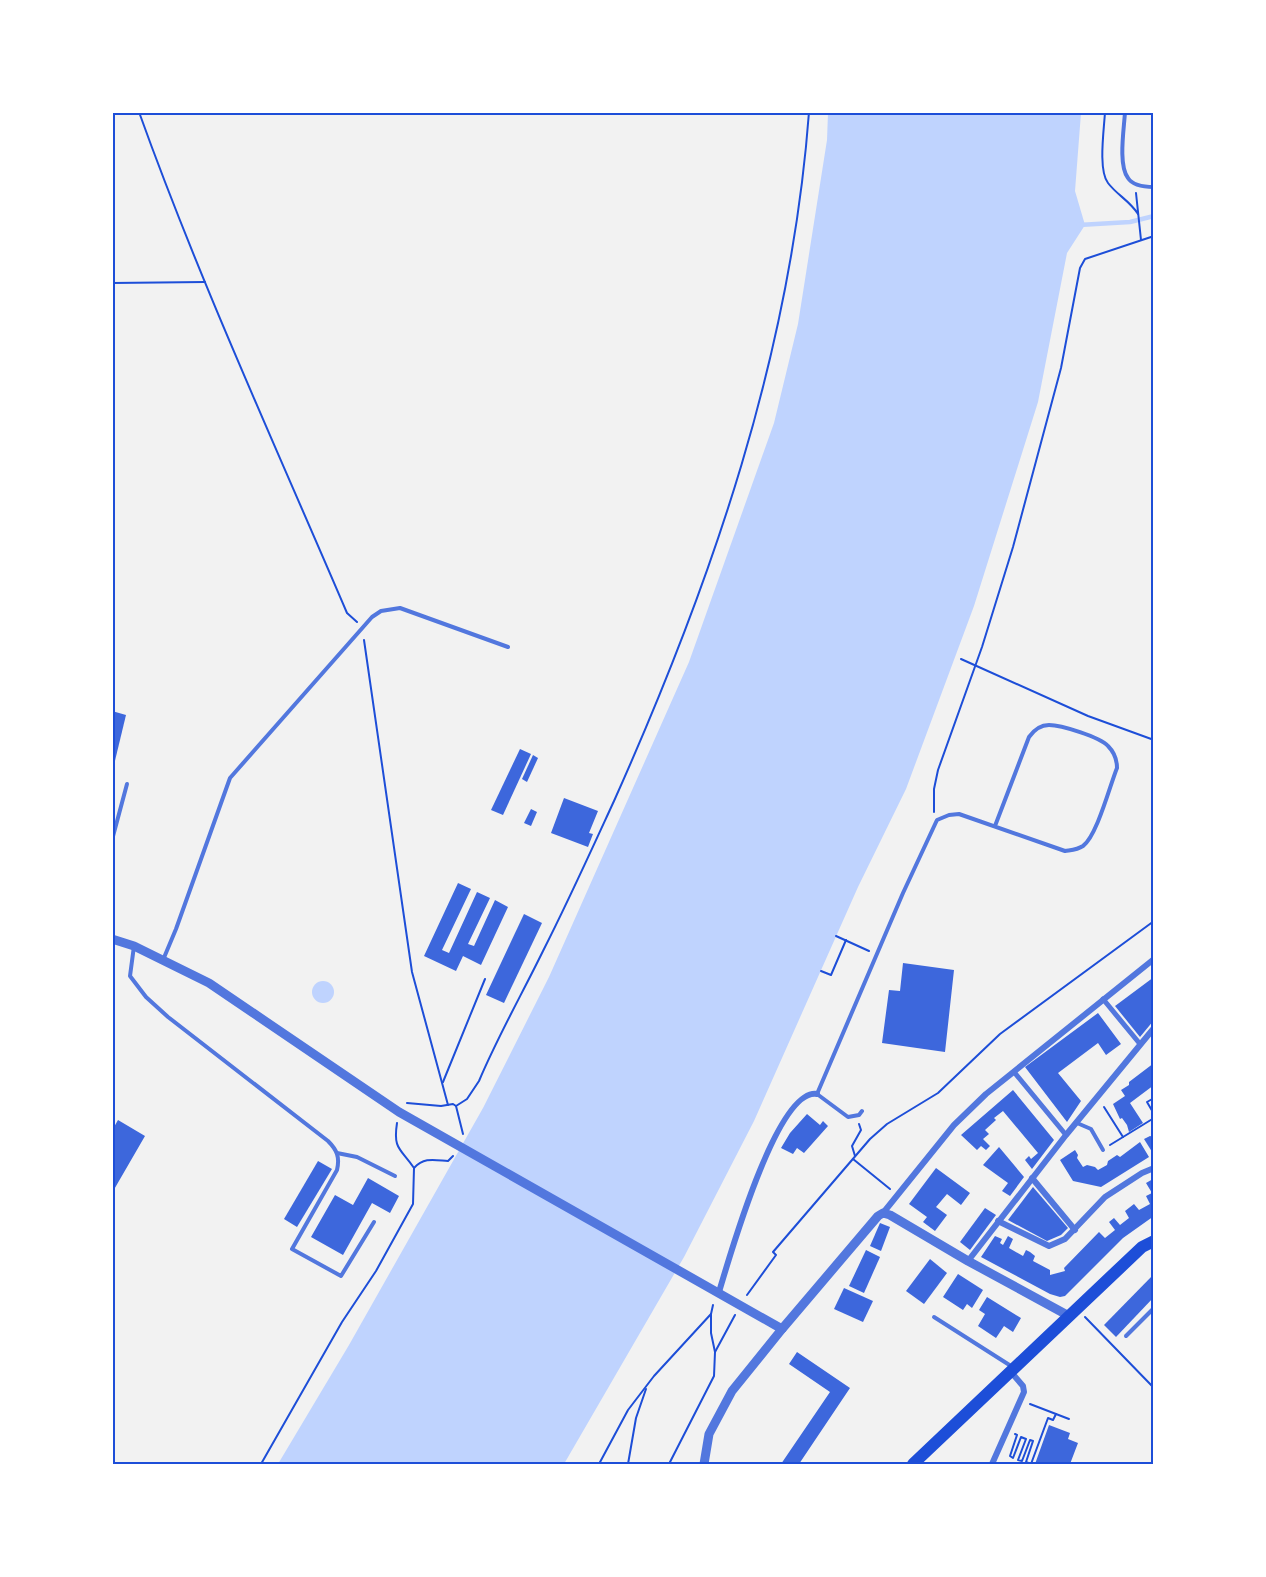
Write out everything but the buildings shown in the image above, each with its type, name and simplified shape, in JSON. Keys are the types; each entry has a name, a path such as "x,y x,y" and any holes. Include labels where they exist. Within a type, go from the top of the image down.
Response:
{"main road":[{"path":"913,1464 1142,1247 1154,1241"}],"street":[{"path":"112,939 134,946 209,983 399,1112 782,1329"},
{"path":"884,1214 954,1125 986,1094 1154,959"},
{"path":"1103,999 1140,1044"},
{"path":"968,1261 1097,1096 1154,1028"},
{"path":"1014,1072 1066,1135"},
{"path":"719,1292 747,1203 786,1116 802,1097 809,1093 817,1094"},
{"path":"998,1221 1049,1246 1065,1239 1105,1197 1142,1173 1154,1168"},
{"path":"1032,1178 1075,1230"},
{"path":"704,1464 709,1434 732,1391 878,1216 890,1215 1069,1316"},
{"path":"992,1464 1024,1392 1013,1370"}],"lane":[{"path":"1125,112 1123,158 1128,179 1142,187 1154,187"},
{"path":"162,961 176,929 230,778 363,627 381,611 400,608 508,647"},
{"path":"862,1111 848,1117 817,1094 937,820 949,815 960,814 995,826 1065,850 1074,850 1090,839 1117,768 1111,749 1098,740 1059,726 1046,725 1034,731 1029,737 995,826"},
{"path":"112,840 127,784"},
{"path":"134,946 130,976 146,997 168,1017 328,1141 337,1153 339,1161 337,1170 292,1249 342,1276 374,1222"},
{"path":"1076,1123 1091,1129 1103,1149"},
{"path":"337,1153 357,1157 394,1176"},
{"path":"1126,1336 1154,1308"},
{"path":"934,1317 1013,1370"}],"path":[{"path":"139,112 205,282 347,613 363,627 412,972 448,1105"},
{"path":"261,1464 342,1322 376,1271 413,1204 414,1168 394,1140 399,1112 406,1103 453,1104 456,1106 468,1099 480,1081 614,801 652,715 707,567 752,436 787,285 809,112"},
{"path":"1105,112 1103,170 1108,182 1138,214"},
{"path":"1135,184 1141,240"},
{"path":"937,820 934,805 938,770 975,666 1013,547 1061,368 1082,262 1085,259 1154,236"},
{"path":"112,283 205,282"},
{"path":"961,659 1088,716 1154,740"},
{"path":"715,1352 740,1305 776,1255 773,1252 854,1157 887,1124 938,1093 1000,1034 1154,921"},
{"path":"836,936 877,954"},
{"path":"821,970 831,975 846,940"},
{"path":"442,1084 485,979"},
{"path":"1097,1096 1124,1137"},
{"path":"1154,1098 1147,1102 1154,1114"},
{"path":"456,1106 462,1125 462,1140"},
{"path":"843,1113 861,1127 852,1146 854,1157 897,1195"},
{"path":"1103,1149 1154,1118"},
{"path":"414,1168 426,1160 448,1161 457,1149"},
{"path":"669,1464 714,1376 715,1352 711,1333 711,1314 713,1303 719,1292"},
{"path":"599,1464 621,1420 647,1386 711,1314"},
{"path":"1085,1317 1154,1388"},
{"path":"628,1464 636,1418 647,1386"},
{"path":"1027,1403 1069,1419"},
{"path":"1012,1433 1017,1436 1010,1456 1013,1458 1021,1437 1026,1439 1018,1460 1022,1461 1030,1440 1033,1442 1026,1462 1031,1464 1048,1418 1053,1419 1056,1414"}],"water":[{"path":"828,113 1081,113 1075,191 1085,225 1067,253 1038,402 974,606 906,789 858,887 754,1121 684,1257 564,1464 278,1464 349,1345 483,1108 549,977 689,662 774,423 798,324 827,140"},
{"path":"323,981 331,984 334,992 331,1000 323,1003 315,1000 312,992 315,984"}],"waterway":[{"path":"1079,225 1130,222 1154,216"}]}
